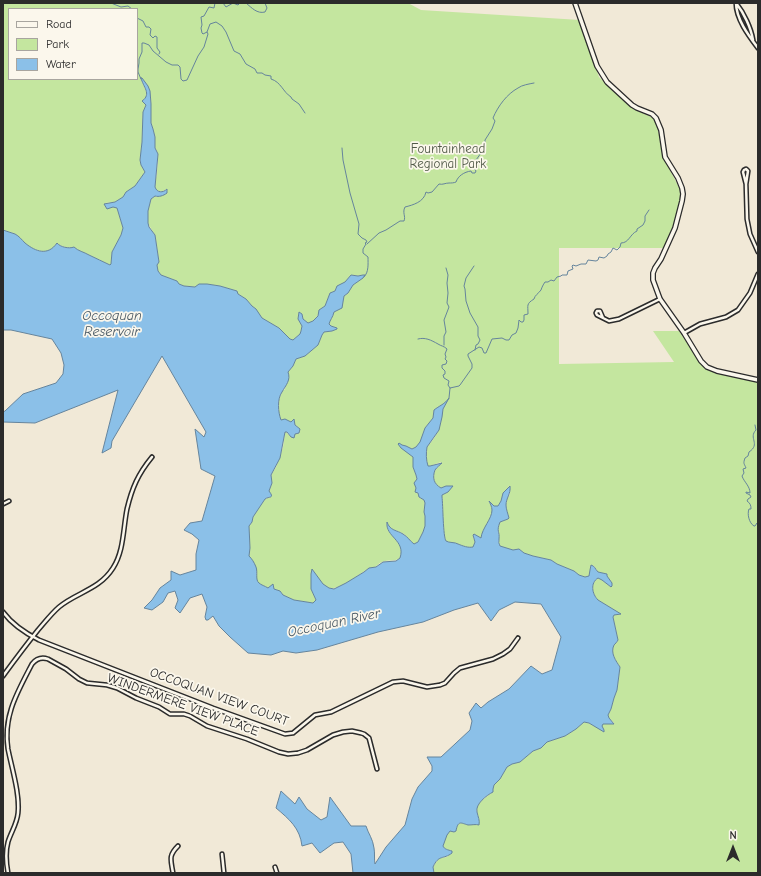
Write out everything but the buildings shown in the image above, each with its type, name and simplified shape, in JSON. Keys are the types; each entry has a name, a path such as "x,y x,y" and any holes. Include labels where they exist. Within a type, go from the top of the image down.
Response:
{"street":[{"path":"575,3 602,74 610,84 632,105 652,114 656,118 660,127 665,157 681,184 683,197 679,216 661,259 653,273 653,280 660,299 701,361 708,368 758,380"},
{"path":"736,3 740,18 747,33 758,48"},
{"path":"746,184 743,172 746,169 748,171 746,184 747,219 750,234 758,252"},
{"path":"684,334 700,324 726,317 738,310 750,294 758,274"},
{"path":"603,318 609,321 619,319 660,299"},
{"path":"3,676 57,608 95,586 104,579 113,568 121,548 127,510 133,489 141,471 152,457"},
{"path":"3,504 9,500"},
{"name":"OCCOQUAN VIEW COURT","path":"3,612 14,624 33,637 284,734 293,733 315,715 331,712 393,682 400,680 427,687 445,683 460,668 493,659 503,654 510,649 518,638"},
{"name":"WINDERMERE VIEW PLACE","path":"8,873 6,849 17,819 18,802 8,749 7,727 14,699 32,664 40,658 48,659 87,683 112,686 136,698 159,706 170,714 184,714 190,716 207,726 247,739 279,752 288,754 298,753 307,750 333,735 352,731 361,733 369,738 377,769"},
{"path":"173,873 171,857 172,852 178,846"},
{"path":"222,854 224,873"},
{"path":"275,867 277,873"}],"green space":[{"name":"Fountainhead Regional Park","path":"3,3 408,3 421,10 580,20 599,77 633,109 656,119 664,159 681,191 681,199 675,220 664,248 559,248 559,364 674,362 653,331 679,331 706,368 715,372 758,382 758,873 434,873 433,867 439,858 447,857 452,851 445,849 443,846 447,834 458,824 464,823 470,825 479,820 477,806 490,794 494,785 500,779 507,767 520,762 533,751 541,748 547,742 565,736 584,722 594,726 614,723 608,715 617,690 620,667 613,654 614,645 618,640 613,617 614,615 620,614 598,600 594,595 593,589 595,580 598,578 611,587 612,583 607,574 598,572 594,566 591,565 589,576 585,577 551,560 524,553 519,549 513,550 500,546 498,530 499,525 500,522 508,519 509,516 507,513 506,504 510,494 509,486 503,493 498,506 494,506 489,501 492,508 492,513 481,538 474,534 473,537 475,542 473,547 466,547 457,543 446,541 442,495 450,489 444,487 441,488 435,483 434,474 441,462 428,466 426,454 427,447 438,431 443,409 446,403 434,410 433,418 425,428 421,442 416,447 412,449 402,445 413,457 413,467 417,480 416,490 420,498 424,500 425,503 425,526 418,542 414,544 404,534 388,526 387,523 389,531 400,547 400,558 381,562 374,568 368,569 348,582 331,588 322,584 313,570 311,589 316,600 313,603 294,600 283,595 280,591 274,589 273,587 268,588 258,583 256,579 257,573 249,556 249,526 265,499 270,497 269,491 272,483 271,475 276,467 283,447 285,432 291,437 294,437 295,434 299,433 300,429 289,421 281,420 279,416 279,400 282,391 285,389 288,372 296,359 305,356 318,345 324,332 332,331 337,328 329,324 334,312 342,306 344,296 353,285 365,276 351,275 335,291 330,293 325,306 321,309 318,316 311,322 308,323 303,319 302,314 299,312 298,319 302,326 301,331 300,334 293,340 279,328 262,318 246,299 238,294 237,291 207,284 199,284 196,287 184,286 179,284 177,281 161,275 158,271 157,265 159,261 155,235 148,223 148,211 151,199 167,192 167,189 164,191 158,191 155,188 158,156 155,148 155,137 151,123 151,97 141,80 147,94 143,101 146,105 143,112 140,160 145,172 135,186 126,192 123,197 115,202 105,203 117,208 123,228 112,252 111,264 107,264 74,247 68,248 56,244 54,248 47,251 34,249 15,234 3,230"}],"water":[{"name":"Occoquan Reservoir","path":"141,78 148,86 150,91 151,123 155,137 155,148 158,154 155,187 160,192 167,189 166,194 162,196 155,196 151,199 148,211 148,223 155,235 159,262 157,265 158,271 161,275 177,281 179,284 184,286 195,287 199,284 207,284 237,291 238,294 246,299 256,309 262,318 279,328 293,340 300,334 301,331 302,326 298,319 299,312 302,314 303,319 308,323 313,321 318,316 319,310 325,306 330,293 335,291 337,286 345,282 351,275 365,275 353,285 344,296 342,308 334,312 329,324 337,329 324,332 318,345 305,356 296,359 288,372 288,380 279,398 279,413 281,420 285,419 291,422 294,419 295,425 300,429 299,433 295,434 294,438 285,432 280,458 271,475 272,483 269,491 271,497 265,499 249,526 249,556 256,567 258,582 268,588 273,584 274,589 294,600 313,603 316,600 311,589 312,569 323,584 334,589 369,568 376,567 383,562 396,561 400,558 400,547 389,531 387,522 392,529 405,535 414,544 418,542 425,526 425,503 424,500 419,497 418,493 415,492 416,488 414,483 417,479 413,467 413,457 398,444 399,443 412,449 416,447 420,442 425,428 433,418 434,410 449,398 443,409 439,430 427,447 426,454 428,466 442,463 434,473 434,480 437,485 441,488 453,486 448,492 442,495 446,541 457,543 466,547 473,547 475,542 473,535 474,534 481,538 492,513 489,501 494,506 498,506 503,493 510,486 506,505 509,518 500,522 498,528 500,546 513,550 519,549 524,553 551,560 585,577 589,576 591,565 598,572 607,574 612,583 611,587 598,578 595,580 593,589 594,595 598,600 621,614 614,615 613,617 618,640 614,645 613,654 620,667 617,690 608,715 614,724 603,724 602,726 604,732 589,723 584,722 565,736 547,742 541,748 533,751 520,762 507,767 500,779 494,785 493,792 478,806 477,812 479,825 460,823 456,831 450,831 447,835 443,846 445,849 452,851 452,853 437,860 433,867 434,873 353,873 351,854 343,842 334,843 320,853 312,843 302,846 299,834 293,824 276,808 281,791 295,804 299,797 307,809 321,820 327,817 330,797 351,826 366,826 372,839 375,864 386,847 405,825 412,799 418,787 432,771 432,766 427,757 441,757 470,730 472,721 469,713 476,703 481,708 509,689 531,666 542,674 552,670 561,637 541,604 515,602 499,610 491,621 478,603 454,610 423,622 378,632 317,650 296,653 283,651 271,655 248,653 219,626 213,616 206,620 205,617 207,607 202,594 190,598 180,613 175,608 178,600 175,591 168,593 163,602 152,610 144,608 152,600 160,588 171,580 171,571 180,575 196,570 196,554 199,540 184,530 190,523 202,521 215,476 201,469 195,429 204,437 206,432 162,356 112,441 111,448 102,453 118,390 35,423 3,422 3,412 23,394 56,383 63,374 64,365 61,353 52,339 11,330 3,330 3,230 16,235 33,249 42,251 50,250 57,243 60,246 70,248 74,247 107,264 111,264 112,252 123,228 117,208 113,207 107,209 104,204 115,202 123,197 126,192 135,186 145,172 140,160 143,112 146,105 142,101 147,93"}],"waterway":[{"path":"111,3 121,7 128,6 131,8"},
{"path":"141,79 138,69 139,59 142,52 142,43 144,43 149,45 153,51 166,62 172,65 178,65 180,67 181,79 183,81 187,80 198,56 204,47 208,34 207,32 202,33 201,17 204,16 209,7 214,8 215,3"},
{"path":"223,3 226,7 233,3 238,5 240,3"},
{"path":"246,3 260,12 265,12 267,8 265,3"},
{"path":"138,18 143,21 146,27 151,29 150,35 153,38 155,36 157,37 157,48 160,52 159,54"},
{"path":"207,32 210,24 216,22 222,26 234,51 240,54 246,64 255,69 257,73 271,76 271,79 277,82 292,99 299,104 305,113"},
{"path":"367,244 379,233 400,221 404,221 405,207 421,201 426,192 432,192 439,184 456,182 460,176 466,172 471,171 472,173 475,173 476,171 473,162 481,153 485,140 492,129 495,121 493,118 497,109 507,97 521,86 534,83"},
{"path":"342,148 350,193 359,224 358,234 367,242 365,243 366,244 363,249 363,253 368,257 368,265 366,275 364,277"},
{"path":"449,398 450,388 459,386 472,368 468,354 479,347 482,348 484,353 486,353 492,339 502,338 509,340 512,335 516,333 519,320 523,322 524,315 528,314 530,302 541,290 545,282 551,280 554,281 557,277 567,275 568,271 573,269 573,265 576,266 586,264 588,260 596,261 599,257 604,258 607,256 613,248 617,250 621,243 626,242 637,231 637,229 643,225 645,216 649,210"},
{"path":"474,266 466,278 464,286 466,301 470,313 478,327 478,336 480,340 476,345 475,350"},
{"path":"444,345 444,336 446,332 444,320 449,307 447,303 448,275 446,268"},
{"path":"418,339 428,339 447,349 445,354 445,359 447,361 446,364 442,365 442,368 445,371 445,374 443,375 444,378 449,381 448,385 450,388"},
{"path":"755,425 756,430 753,436 754,446 745,458 744,462 746,468 743,469 744,473 742,476 750,491 750,493 746,492 751,497 747,501 751,508 748,511 749,518 754,526 757,523 758,525"}],"water label":[{"name":"Occoquan River","path":"334,623"}]}
